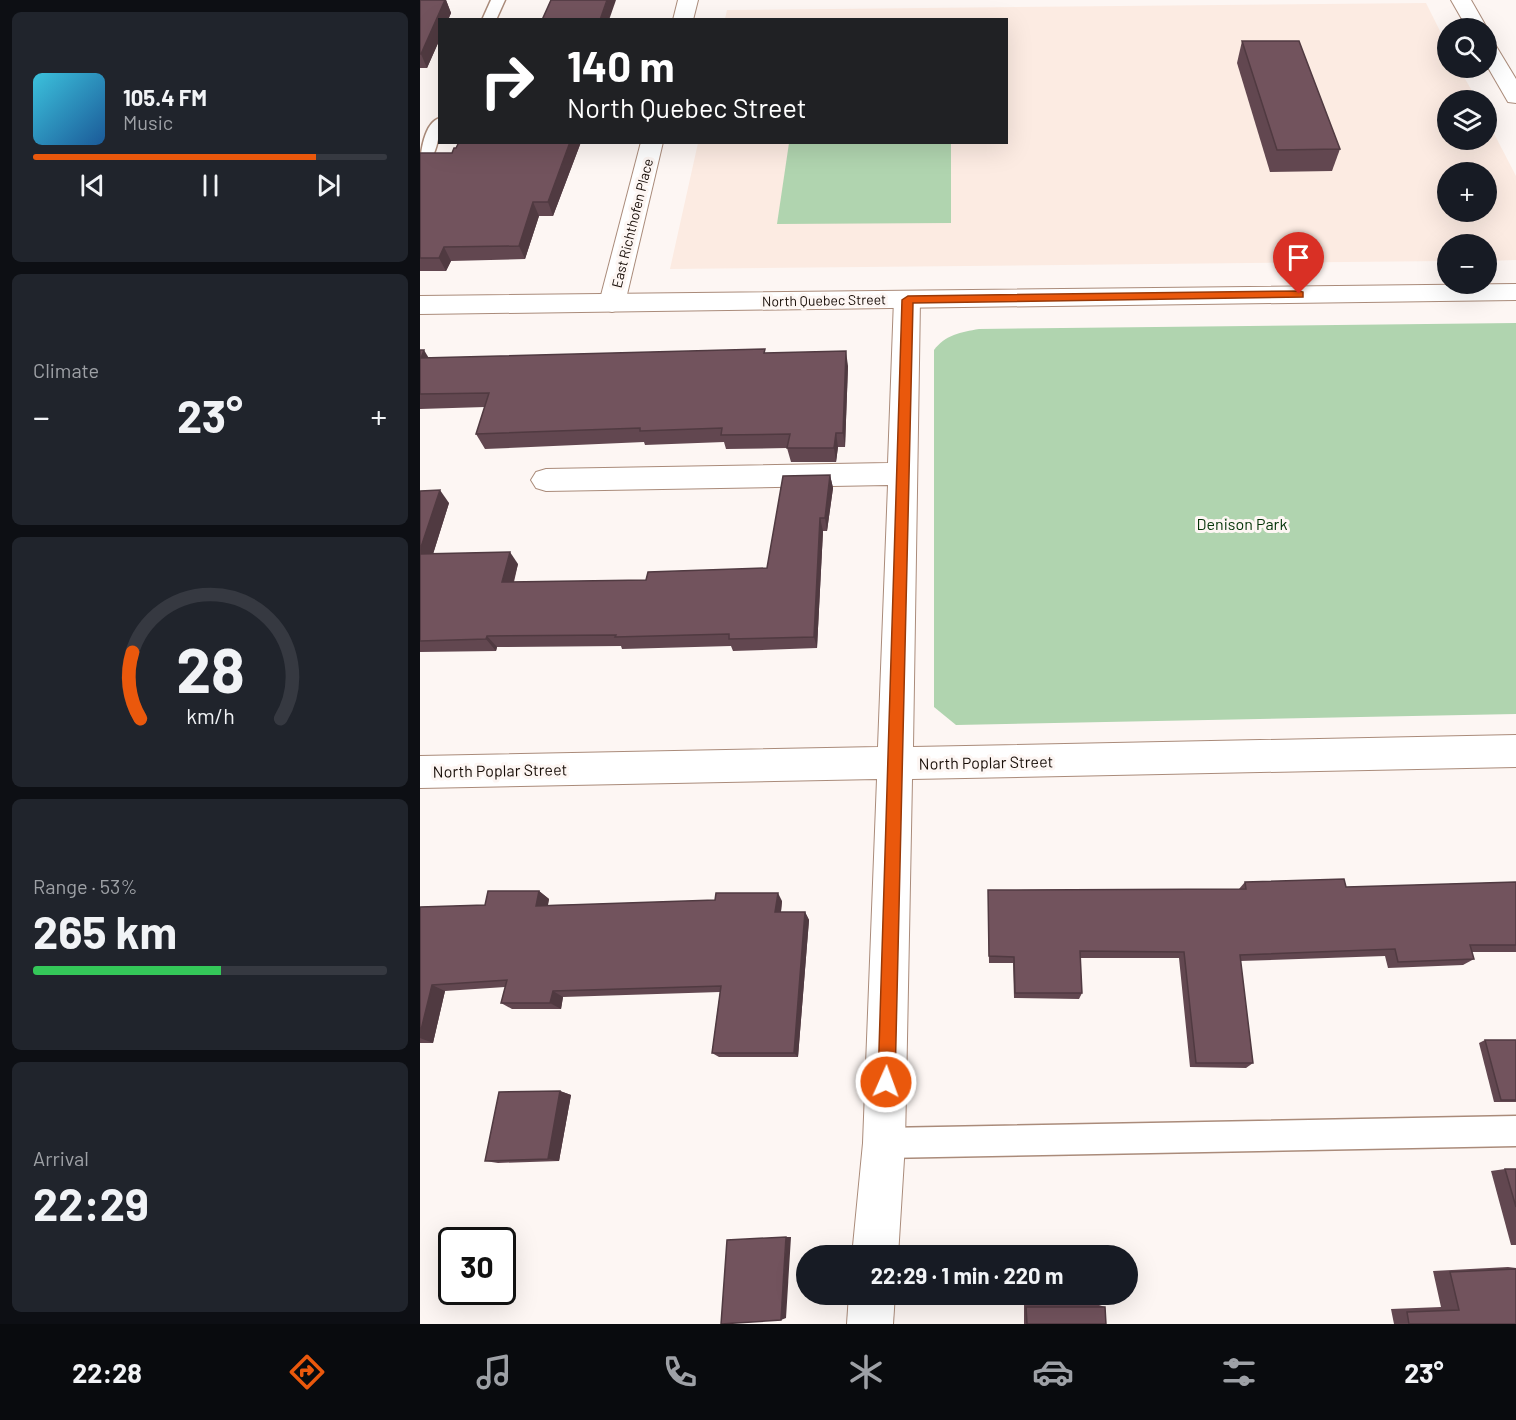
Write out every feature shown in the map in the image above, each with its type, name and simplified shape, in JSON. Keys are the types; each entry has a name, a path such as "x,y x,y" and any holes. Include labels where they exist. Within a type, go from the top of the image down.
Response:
{"street":[{"path":"684,18 688,0"},
{"path":"1461,0 1471,18"},
{"path":"1497,64 1516,98"},
{"name":"East Richthofen Place","path":"612,303 652,144"},
{"name":"North Quebec Street","path":"420,305 1516,292"},
{"path":"876,1245 884,1143 908,300"},
{"path":"546,480 904,474"},
{"name":"North Poplar Street","path":"420,772 1516,751"},
{"path":"870,1324 871,1305"}],"lane":[{"path":"490,18 498,0"},
{"path":"420,163 438,126"},
{"path":"884,1143 1516,1131"}],"shaded area":[{"path":"1426,3 1437,25 1437,78 1465,78 1471,90 1437,90 1437,150 1497,150 1497,139 1516,176 1516,260 1497,261 1497,234 1437,234 1437,261 670,269 698,144 1008,144 1008,18 725,18 727,10"}],"green space":[{"path":"789,144 951,144 951,223 777,224"},
{"name":"Denison Park","path":"1516,323 1516,714 956,725 934,707 934,350 943,341 960,333 979,329"}],"building":[{"path":"420,0 445,0 421,54 420,54"},
{"path":"551,0 607,0 601,18 543,18"},
{"path":"1242,41 1299,41 1340,149 1277,150"},
{"path":"458,144 569,144 548,202 533,202 519,246 444,247 439,258 420,258 420,153 452,153"},
{"path":"765,349 764,353 846,351 843,433 836,433 834,448 787,448 790,434 721,435 722,428 640,431 640,428 476,434 489,393 420,394 420,350 424,350 421,358"},
{"path":"830,475 825,518 820,518 814,637 729,639 729,634 615,637 616,635 487,636 486,639 420,641 420,554 510,552 502,582 646,580 648,572 767,568 783,476"},
{"path":"440,490 420,550 420,491"},
{"path":"1344,879 1346,887 1516,882 1516,945 1470,945 1474,959 1398,962 1395,949 1240,955 1253,1063 1196,1063 1184,952 1080,951 1082,993 1015,993 1014,957 989,956 988,890 1246,889 1245,882"},
{"path":"488,891 539,891 536,906 715,900 716,893 778,893 775,912 805,912 794,1053 712,1053 721,986 553,991 550,1003 501,1003 507,980 432,985 420,1034 420,907 485,905"},
{"path":"1485,1040 1516,1040 1516,1100 1501,1100"},
{"path":"560,1091 548,1159 485,1161 499,1092"},
{"path":"1505,1169 1516,1169 1516,1207"},
{"path":"786,1237 781,1320 721,1324 727,1240"},
{"path":"1516,1269 1516,1324 1409,1324 1407,1312 1459,1310 1450,1272"},
{"path":"1026,1307 1105,1307 1106,1324 1027,1324"}],"route":[{"path":"886,1082 908,300 1299,294"}]}
